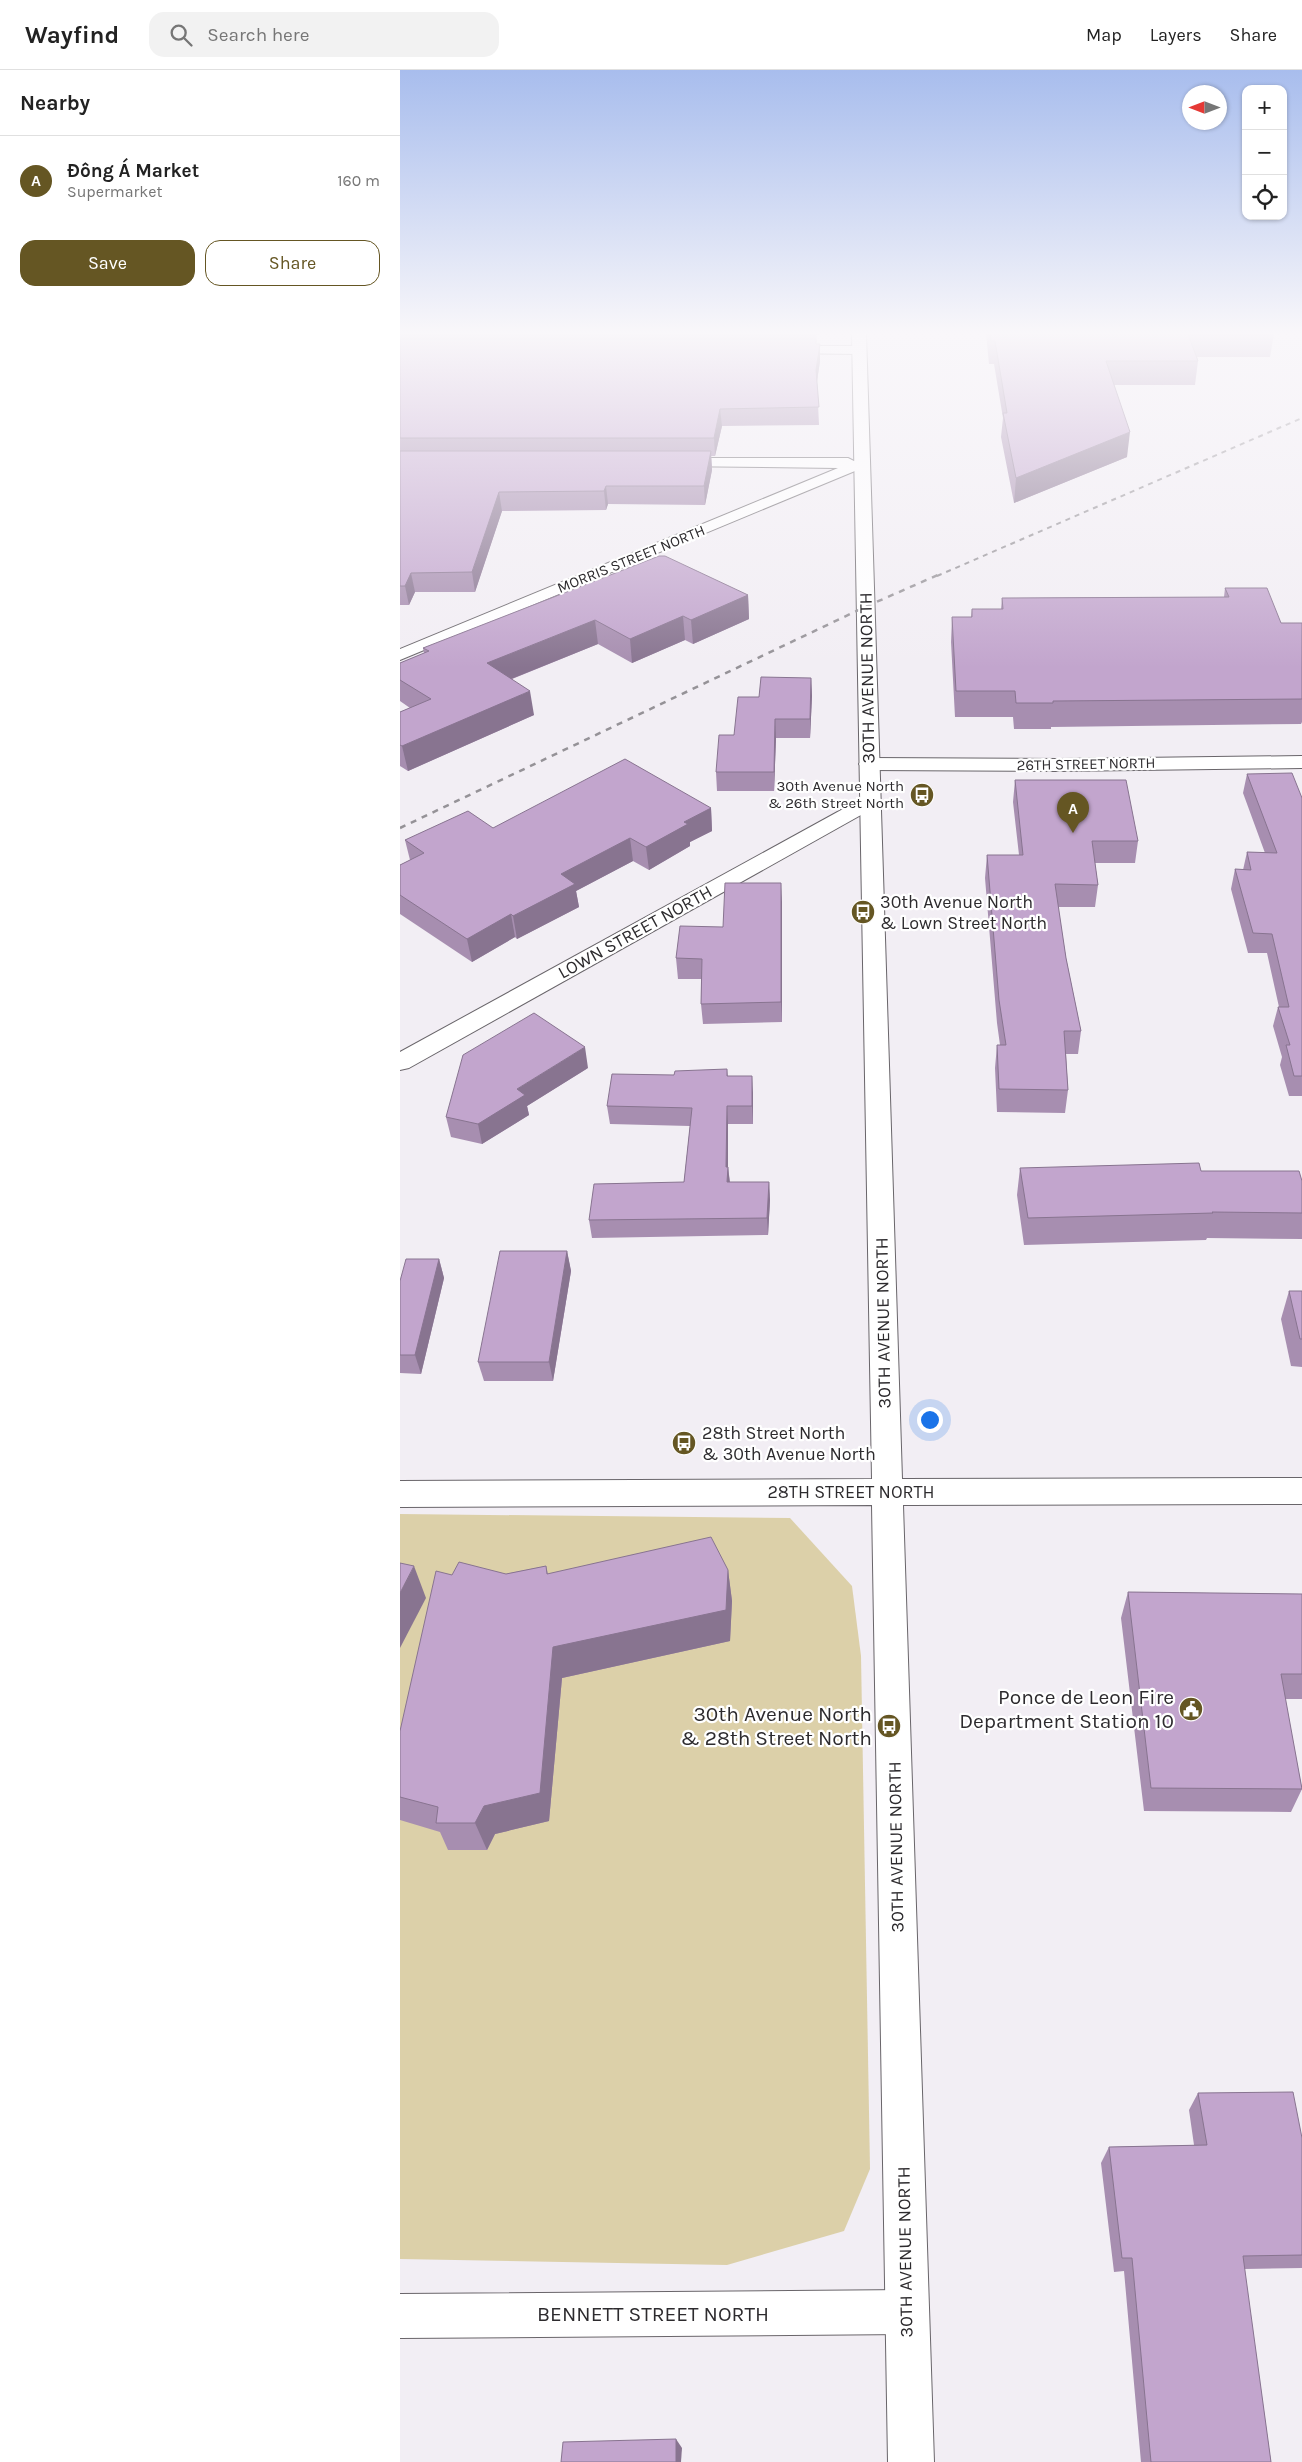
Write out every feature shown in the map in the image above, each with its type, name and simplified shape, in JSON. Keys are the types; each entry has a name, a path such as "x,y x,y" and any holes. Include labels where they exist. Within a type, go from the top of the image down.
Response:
{"street":[{"name":"30TH AVENUE NORTH","path":"862,445 910,2462"},
{"path":"656,463 862,463"},
{"name":"MORRIS STREET NORTH","path":"400,655 862,463"},
{"name":"26TH STREET NORTH","path":"869,764 1302,762"},
{"name":"LOWN STREET NORTH","path":"400,1062 870,802"},
{"name":"28TH STREET NORTH","path":"400,1494 1302,1491"},
{"name":"BENNETT STREET NORTH","path":"400,2316 907,2312"}],"shaded area":[{"path":"400,1514 790,1518 852,1586 861,1656 870,2169 844,2231 727,2265 400,2259"}],"building":[{"path":"1009,445 1099,445 1016,478"},
{"path":"400,451 711,451 704,486 606,486 604,491 499,492 472,572 411,573 405,586 400,586"},
{"path":"659,556 665,556 748,595 691,620 683,616 630,639 595,620 487,663 530,691 402,746 400,745 400,712 431,699 400,680 400,663 429,651 423,648"},
{"path":"1225,588 1267,588 1281,623 1302,623 1302,699 1016,703 1015,691 956,691 952,617 972,617 972,609 1003,609 1002,598 1229,597"},
{"path":"761,677 811,678 810,719 775,719 774,772 716,772 719,735 734,735 738,697 759,697"},
{"path":"625,759 711,808 684,822 688,824 646,847 630,838 561,874 575,884 513,916 511,914 467,939 400,895 400,865 424,853 405,840 468,811 493,828"},
{"path":"1292,773 1302,798 1302,1076 1294,1076 1286,1045 1290,1045 1278,1007 1289,1007 1272,934 1253,933 1235,869 1251,870 1247,852 1277,853 1247,774"},
{"path":"1015,780 1126,780 1138,841 1092,841 1098,885 1055,884 1066,958 1081,1031 1064,1031 1068,1090 999,1089 997,1045 1006,1045 999,1000 987,855 1023,855"},
{"path":"725,883 781,883 781,1002 701,1004 702,959 676,958 680,926 723,927"},
{"path":"534,1013 585,1047 517,1089 525,1095 478,1124 446,1117 463,1055"},
{"path":"727,1069 727,1076 752,1076 752,1106 727,1106 727,1182 769,1182 767,1218 589,1220 594,1184 684,1182 692,1108 607,1106 612,1074 674,1075 675,1071"},
{"path":"1199,1163 1201,1171 1299,1171 1302,1181 1302,1213 1212,1212 1028,1218 1020,1168"},
{"path":"500,1251 567,1251 549,1362 478,1362"},
{"path":"406,1259 439,1259 415,1355 400,1355 400,1281"},
{"path":"1289,1291 1302,1291 1302,1339 1300,1339"},
{"path":"711,1537 728,1570 726,1610 553,1647 540,1793 484,1806 475,1823 436,1823 438,1807 400,1797 400,1731 436,1571 452,1575 459,1562 506,1574 546,1566 547,1574"},
{"path":"400,1563 414,1566 400,1593"},
{"name":"Ponce de Leon Fire Department Station 10","path":"1128,1592 1302,1594 1302,1674 1281,1674 1302,1789 1151,1788"},
{"path":"1293,2092 1302,2138 1302,2255 1243,2256 1271,2462 1151,2462 1132,2258 1122,2258 1109,2147 1207,2145 1198,2093"},
{"path":"676,2439 676,2462 561,2462 563,2442"}],"railway":[{"path":"937,576 1240,445"},
{"path":"400,828 865,607 940,574"}],"place":[{"name":"30th Avenue North & 26th Street North","path":"922,795"},
{"name":"Đông Á Market","path":"1073,833"},
{"name":"30th Avenue North & Lown Street North","path":"863,912"},
{"name":"28th Street North & 30th Avenue North","path":"684,1443"},
{"name":"Ponce de Leon Fire Department Station 10","path":"1191,1709"},
{"name":"30th Avenue North & 28th Street North","path":"889,1726"}]}
